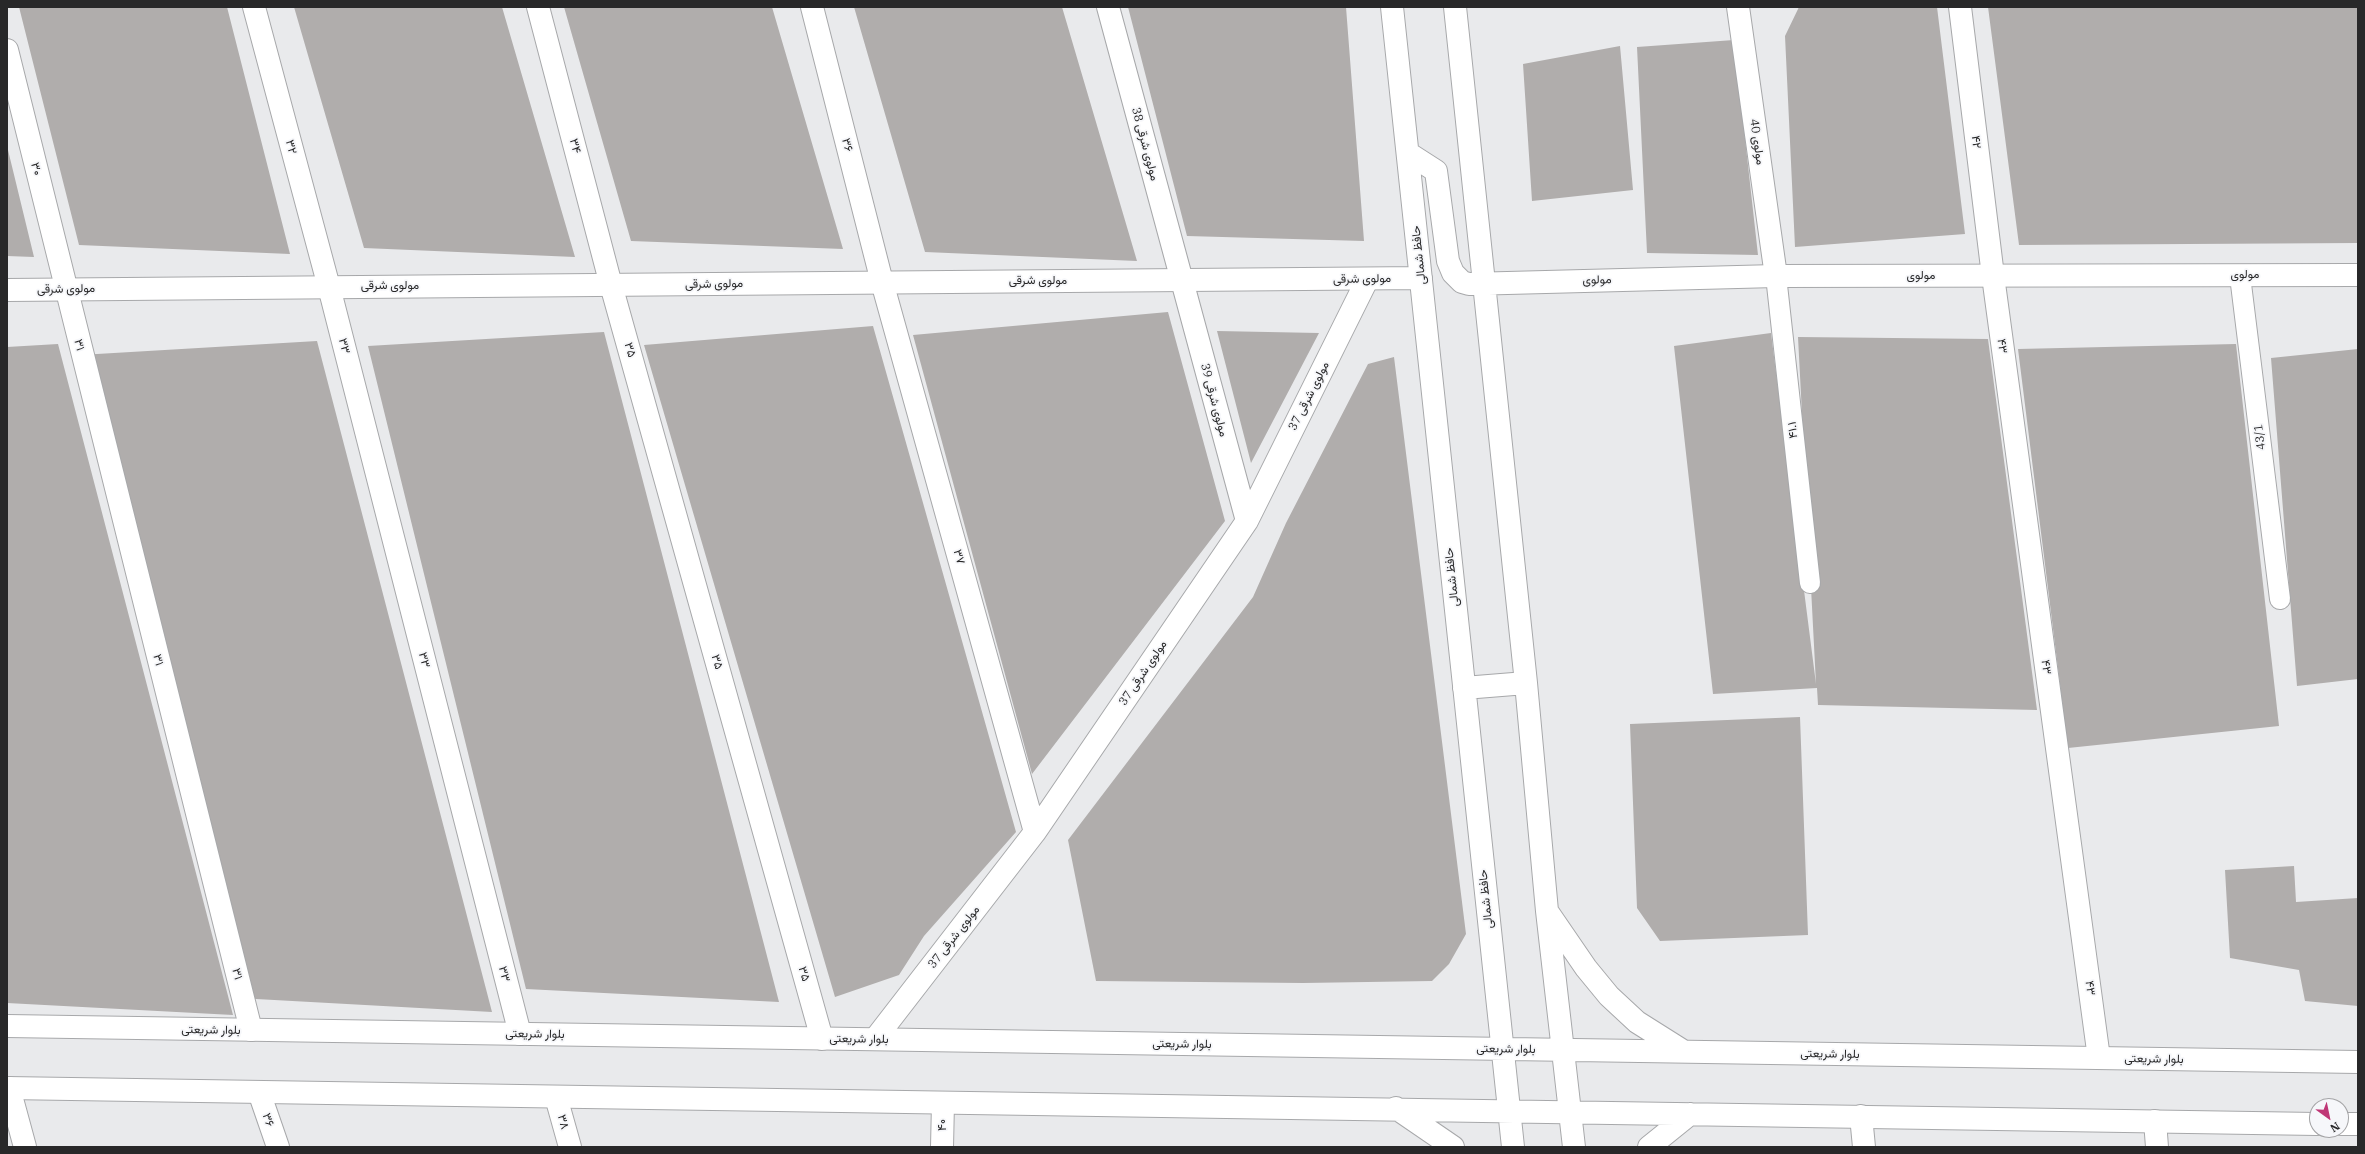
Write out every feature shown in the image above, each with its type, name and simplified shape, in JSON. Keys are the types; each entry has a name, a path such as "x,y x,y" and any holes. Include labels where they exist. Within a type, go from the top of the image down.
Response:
{"main road":[{"name":"۳۲","path":"254,7 328,287"},
{"name":"۳۴","path":"538,7 612,285"},
{"name":"۳۶","path":"812,7 882,282"},
{"name":"مولوی شرقی 38","path":"1108,7 1181,280"},
{"name":"حافظ شمالی","path":"1392,7 1512,1147"},
{"path":"1455,7 1526,683 1547,911 1574,1147"},
{"name":"مولوی 40","path":"1738,7 1776,276"},
{"name":"۴۲","path":"1960,7 1993,276"},
{"name":"۳۰","path":"7,50 65,289"},
{"name":"مولوی","path":"1408,153 1436,171 1448,261 1453,273 1462,282 1483,283 1776,276 2358,275"},
{"name":"۴۳","path":"1993,276 2099,1058"},
{"name":"مولوی شرقی","path":"7,290 882,282 1367,280 1421,278"},
{"name":"مولوی شرقی 39","path":"1181,280 1247,521"},
{"name":"مولوی شرقی 37","path":"875,1039 1036,832 1247,521 1367,280"},
{"name":"۳۷","path":"882,282 1036,832"},
{"name":"۳۵","path":"612,285 822,1039"},
{"name":"۳۳","path":"328,287 520,1034"},
{"name":"۳۱","path":"65,289 251,1030"},
{"path":"1464,688 1526,683"},
{"path":"1547,911 1586,968 1609,996 1637,1022 1683,1051"},
{"name":"بلوار شریعتی","path":"7,1026 2358,1062"},
{"path":"26,1147 8,1088 943,1103 1396,1108 2309,1124"},
{"name":"۳۶","path":"259,1092 278,1147"},
{"name":"۳۸","path":"556,1097 570,1147"},
{"name":"۴۰","path":"942,1147 943,1103"},
{"path":"1396,1108 1453,1147"},
{"path":"1649,1147 1690,1114"},
{"path":"1861,1116 1864,1147"},
{"path":"2155,1121 2157,1147"}],"lane":[{"name":"۴۱.۱","path":"1776,276 1810,583"},
{"name":"43/1","path":"2240,276 2280,599"}],"building":[{"path":"19,7 227,7 290,254 79,245"},
{"path":"294,7 502,7 575,257 364,248"},
{"path":"564,7 772,7 843,249 631,241"},
{"path":"854,7 1062,7 1137,261 925,252"},
{"path":"1128,7 1346,7 1364,241 1187,236"},
{"path":"1799,7 1937,7 1965,234 1795,247 1785,36"},
{"path":"1988,7 2358,7 2358,243 2019,245"},
{"path":"1734,40 1758,255 1647,253 1637,47"},
{"path":"1620,46 1633,190 1532,201 1523,64"},
{"path":"8,150 34,257 7,256"},
{"path":"1168,312 1225,521 1032,774 913,335"},
{"path":"873,326 1016,832 924,936 899,975 835,997 644,345"},
{"path":"1217,331 1319,333 1251,463"},
{"path":"604,332 779,1002 526,989 368,346"},
{"path":"1771,333 1816,684 1798,337 1988,339 2037,710 1818,705 1817,688 1713,694 1674,346"},
{"path":"317,341 492,1012 238,998 80,355"},
{"path":"58,344 233,1015 7,1003 7,347"},
{"path":"2236,344 2279,726 2068,748 2018,349"},
{"path":"2358,349 2358,679 2297,686 2271,358"},
{"path":"1394,357 1466,934 1449,964 1432,981 1303,983 1096,981 1068,840 1253,597 1286,523 1368,364"},
{"path":"1800,717 1808,935 1660,941 1637,908 1630,724"},
{"path":"2294,866 2296,902 2358,898 2358,1006 2305,1001 2299,970 2230,958 2225,870"}]}
